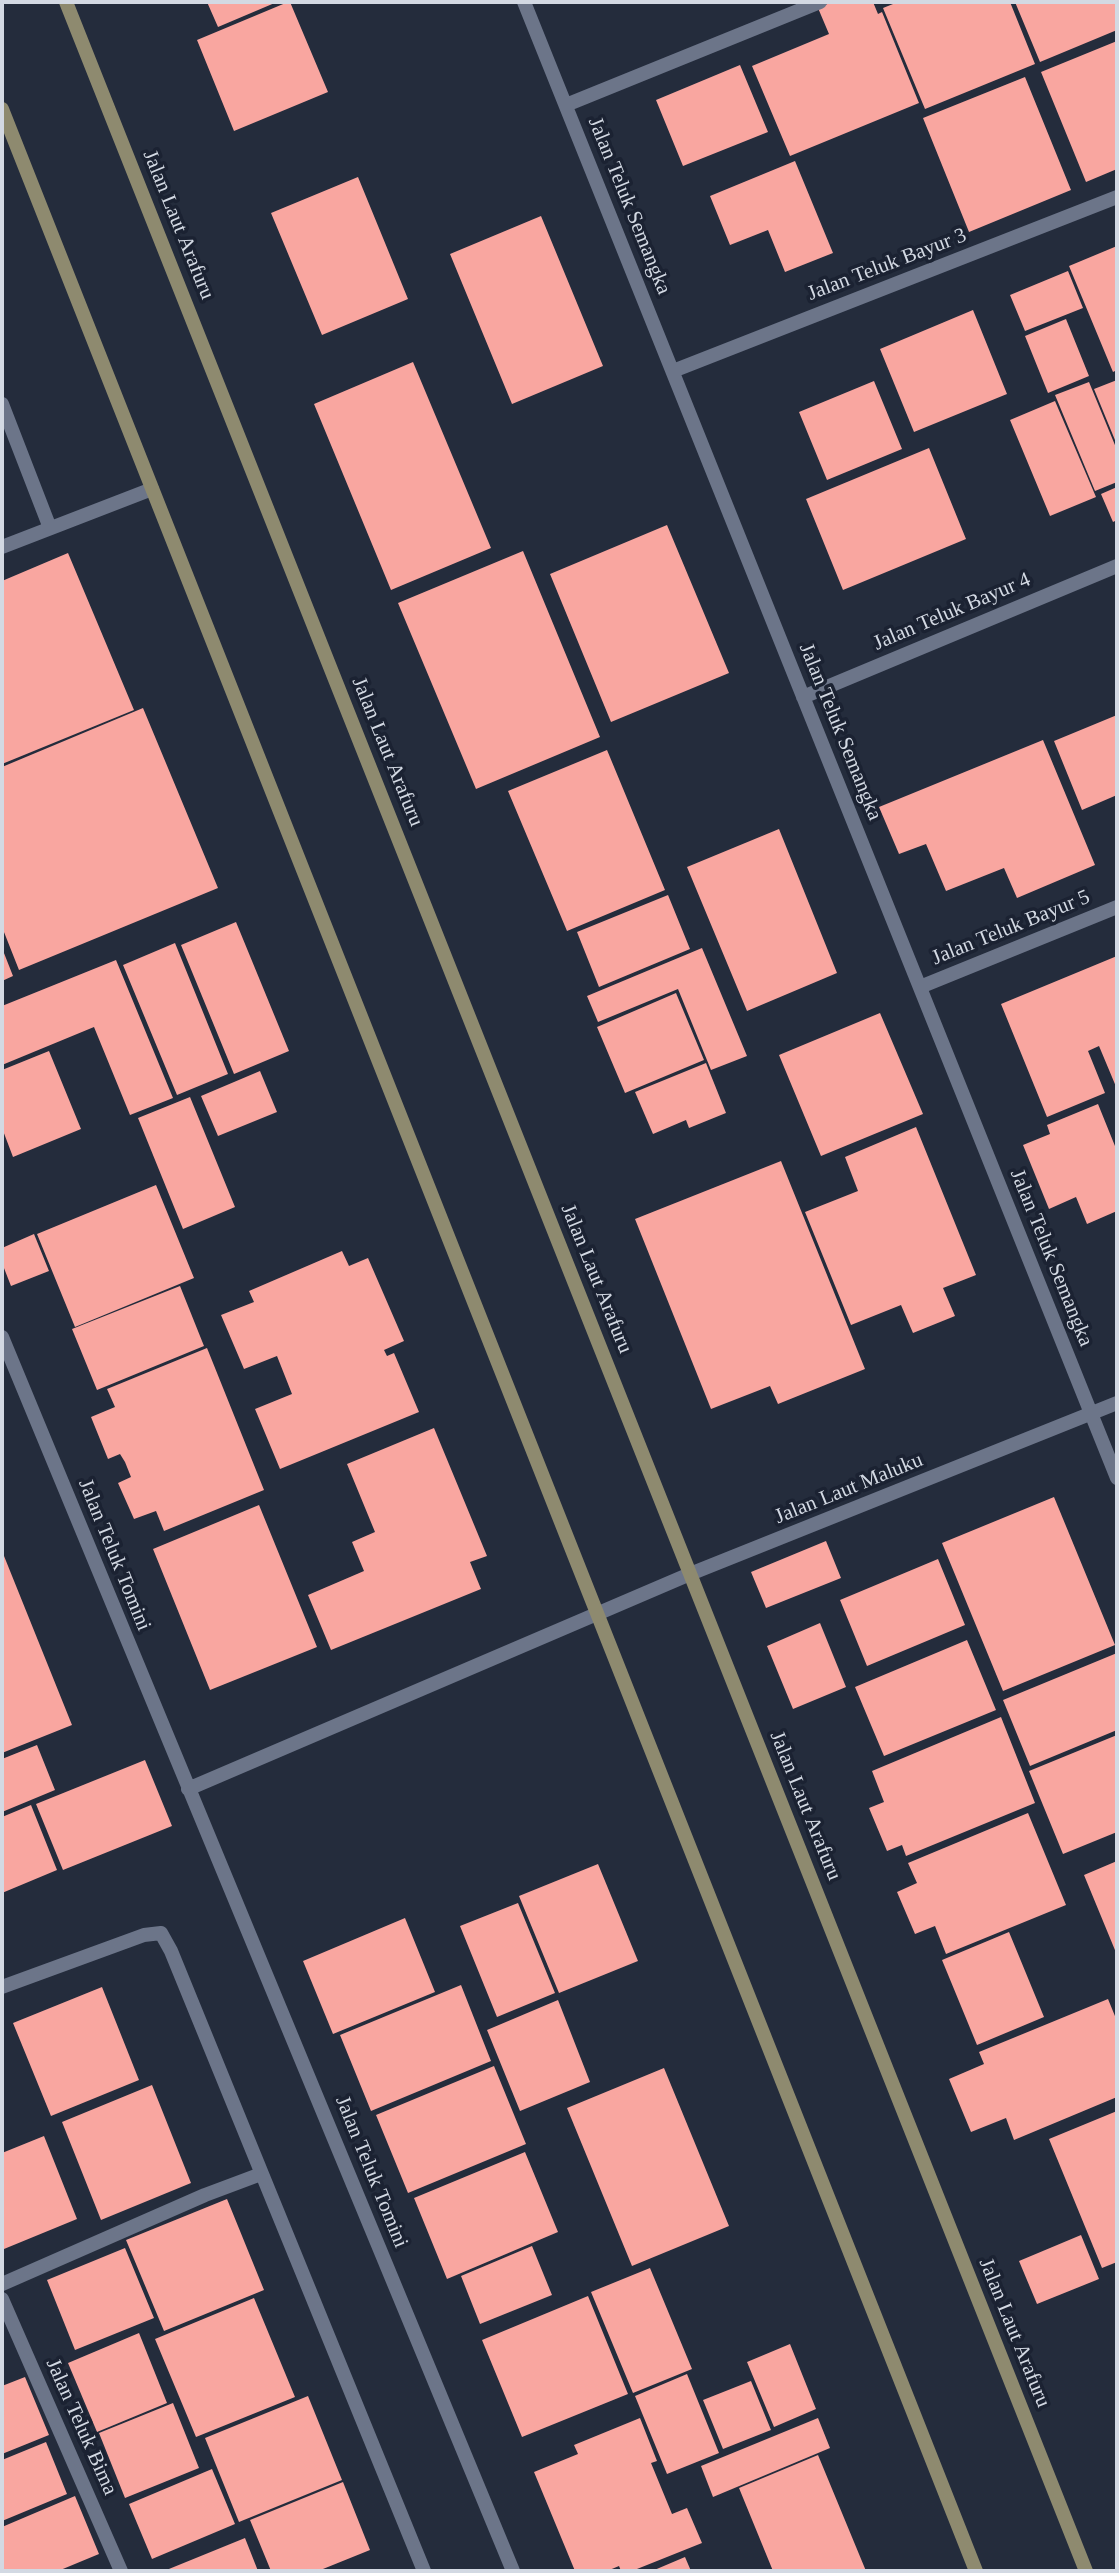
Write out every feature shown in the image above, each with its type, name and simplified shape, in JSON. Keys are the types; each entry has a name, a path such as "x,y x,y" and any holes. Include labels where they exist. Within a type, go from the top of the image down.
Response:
{"street":[{"name":"Jalan Laut Arafuru","path":"66,2 1086,2571"},
{"name":"Jalan Teluk Semangka","path":"524,2 1117,1478"},
{"path":"566,106 820,2"},
{"path":"2,109 976,2571"},
{"name":"Jalan Teluk Bayur 3","path":"673,371 1117,197"},
{"path":"2,404 50,528"},
{"path":"2,547 152,489"},
{"name":"Jalan Teluk Bayur 4","path":"803,697 1117,566"},
{"name":"Jalan Teluk Bayur 5","path":"920,987 1117,907"},
{"name":"Jalan Teluk Tomini","path":"2,1337 513,2571"},
{"name":"Jalan Laut Maluku","path":"597,1615 690,1574 1117,1403"},
{"path":"188,1790 597,1615"},
{"path":"2,1987 144,1935 161,1933 171,1951 424,2571"},
{"path":"2,2284 205,2195 261,2174"},
{"name":"Jalan Teluk Bima","path":"2,2299 121,2571"}],"building":[{"path":"207,2 277,2 218,27"},
{"path":"288,2 328,92 234,131 197,40"},
{"path":"832,2 873,2 878,14 882,12 919,103 790,156 752,66 829,34 818,8"},
{"path":"898,2 1010,2 1035,64 925,109 883,8"},
{"path":"1015,2 1117,2 1117,30 1040,62"},
{"path":"1117,41 1117,169 1086,182 1041,72"},
{"path":"740,65 768,132 683,166 656,100"},
{"path":"1025,77 1071,190 969,232 923,118"},
{"path":"795,161 833,253 785,272 768,230 730,245 710,196"},
{"path":"358,177 408,299 322,335 271,213"},
{"path":"541,216 603,366 512,404 450,254"},
{"path":"1117,246 1117,370 1113,372 1069,266"},
{"path":"1068,271 1083,308 1025,331 1010,295"},
{"path":"973,310 1007,394 914,432 880,349"},
{"path":"1066,319 1089,376 1048,393 1025,336"},
{"path":"413,362 491,548 391,590 314,404"},
{"path":"1117,380 1117,445 1094,389"},
{"path":"874,381 902,449 827,480 799,412"},
{"path":"1089,382 1117,450 1117,482 1095,491 1055,395"},
{"path":"1055,401 1096,497 1050,516 1010,420"},
{"path":"929,448 966,539 843,590 806,499"},
{"path":"1117,487 1117,520 1113,522 1101,494"},
{"path":"667,525 729,673 611,722 550,574"},
{"path":"523,551 600,737 476,789 398,603"},
{"path":"68,553 134,710 2,764 2,581"},
{"path":"143,708 218,888 19,970 2,927 2,767"},
{"path":"1117,715 1117,795 1082,810 1054,741"},
{"path":"1043,740 1095,865 1017,898 1004,868 946,891 926,844 899,854 879,807"},
{"path":"607,750 665,890 567,931 508,791"},
{"path":"779,829 837,973 747,1011 687,867"},
{"path":"668,895 690,949 599,987 577,932"},
{"path":"236,922 289,1051 234,1074 181,945"},
{"path":"175,943 228,1074 177,1095 123,965"},
{"path":"2,948 13,976 2,981"},
{"path":"702,948 747,1056 711,1070 678,989 598,1022 587,996"},
{"path":"1117,956 1117,1089 1099,1046 1088,1051 1105,1093 1047,1117 1001,1004"},
{"path":"116,960 173,1098 130,1115 94,1027 2,1065 2,1006"},
{"path":"676,993 704,1060 625,1093 597,1027"},
{"path":"880,1013 923,1114 821,1156 779,1055"},
{"path":"49,1051 81,1129 13,1157 2,1128 2,1070"},
{"path":"706,1063 726,1113 689,1128 686,1120 653,1134 635,1092"},
{"path":"260,1071 277,1112 218,1136 201,1096"},
{"path":"190,1097 235,1207 183,1229 138,1118"},
{"path":"1098,1104 1117,1151 1117,1211 1087,1224 1076,1197 1049,1209 1023,1145 1050,1134 1047,1125"},
{"path":"916,1127 976,1275 943,1288 955,1316 913,1333 901,1305 851,1325 805,1212 858,1191 845,1157"},
{"path":"781,1161 865,1369 778,1404 770,1386 711,1409 635,1219"},
{"path":"156,1185 194,1278 75,1327 37,1234"},
{"path":"34,1234 49,1271 11,1286 2,1263 2,1248"},
{"path":"342,1251 349,1266 368,1258 404,1341 384,1350 387,1356 394,1353 419,1412 280,1469 255,1409 292,1394 277,1356 244,1369 221,1315 254,1302 249,1291"},
{"path":"180,1286 204,1346 97,1390 72,1329"},
{"path":"207,1348 264,1490 164,1531 156,1511 134,1519 118,1483 131,1477 125,1462 120,1454 108,1459 91,1417 115,1407 107,1389"},
{"path":"434,1428 487,1556 470,1562 481,1589 331,1650 308,1595 364,1571 352,1542 375,1532 347,1464"},
{"path":"1054,1497 1115,1645 1003,1691 942,1543"},
{"path":"259,1505 317,1647 210,1690 153,1549"},
{"path":"826,1541 841,1578 766,1608 751,1572"},
{"path":"2,1551 72,1725 2,1753"},
{"path":"938,1559 965,1625 867,1666 840,1600"},
{"path":"820,1623 846,1687 793,1709 767,1646"},
{"path":"967,1640 996,1710 884,1756 855,1687"},
{"path":"1117,1653 1117,1730 1030,1766 1003,1700"},
{"path":"1001,1717 1035,1803 906,1856 902,1845 887,1851 869,1808 884,1802 872,1771"},
{"path":"1117,1735 1117,1832 1063,1854 1029,1771"},
{"path":"37,1745 55,1790 2,1812 2,1759"},
{"path":"145,1760 172,1826 63,1870 36,1804"},
{"path":"31,1805 57,1870 2,1893 2,1817"},
{"path":"1028,1813 1066,1905 946,1954 935,1926 915,1934 897,1892 917,1883 908,1863"},
{"path":"1117,1861 1117,1955 1084,1875"},
{"path":"598,1864 638,1961 559,1993 519,1896"},
{"path":"518,1903 555,1993 497,2017 460,1926"},
{"path":"405,1918 435,1992 333,2034 303,1961"},
{"path":"1009,1932 1044,2017 977,2045 942,1960"},
{"path":"461,1985 491,2061 371,2111 340,2035"},
{"path":"102,1987 139,2080 51,2116 13,2023"},
{"path":"1108,1999 1117,2021 1117,2097 1014,2140 1006,2118 971,2132 949,2079 984,2064 979,2052"},
{"path":"558,2000 590,2082 520,2111 487,2030"},
{"path":"494,2066 526,2144 408,2193 376,2115"},
{"path":"664,2068 729,2226 632,2266 567,2108"},
{"path":"152,2085 191,2183 101,2220 62,2122"},
{"path":"1117,2111 1117,2262 1102,2268 1049,2139"},
{"path":"44,2136 77,2219 4,2249 2,2153"},
{"path":"525,2152 558,2232 447,2279 414,2198"},
{"path":"227,2199 264,2290 164,2331 126,2240"},
{"path":"1081,2235 1099,2279 1037,2304 1019,2261"},
{"path":"532,2246 552,2295 480,2324 461,2276"},
{"path":"125,2248 154,2318 75,2350 47,2280"},
{"path":"650,2268 692,2369 633,2393 591,2292"},
{"path":"588,2296 628,2394 522,2437 482,2340"},
{"path":"254,2298 295,2397 196,2437 155,2339"},
{"path":"139,2333 167,2403 97,2432 68,2363"},
{"path":"790,2344 816,2409 774,2427 747,2362"},
{"path":"687,2374 719,2453 667,2474 635,2396"},
{"path":"25,2377 49,2435 2,2454 2,2386"},
{"path":"751,2381 771,2430 723,2449 703,2400"},
{"path":"308,2396 342,2480 239,2522 205,2438"},
{"path":"173,2403 199,2468 125,2498 99,2433"},
{"path":"640,2418 657,2461 651,2463 672,2514 687,2508 702,2543 632,2571 621,2571 619,2566 607,2571 575,2571 534,2472 578,2454 574,2445"},
{"path":"818,2418 830,2448 713,2497 701,2466"},
{"path":"46,2442 67,2494 2,2521 2,2460"},
{"path":"818,2455 866,2571 773,2571 739,2488"},
{"path":"212,2469 235,2524 152,2559 129,2504"},
{"path":"343,2482 370,2550 318,2571 271,2571 250,2520"},
{"path":"75,2496 99,2554 58,2571 2,2571 2,2527"},
{"path":"245,2538 258,2571 164,2571"},
{"path":"685,2557 691,2571 652,2571"}]}
